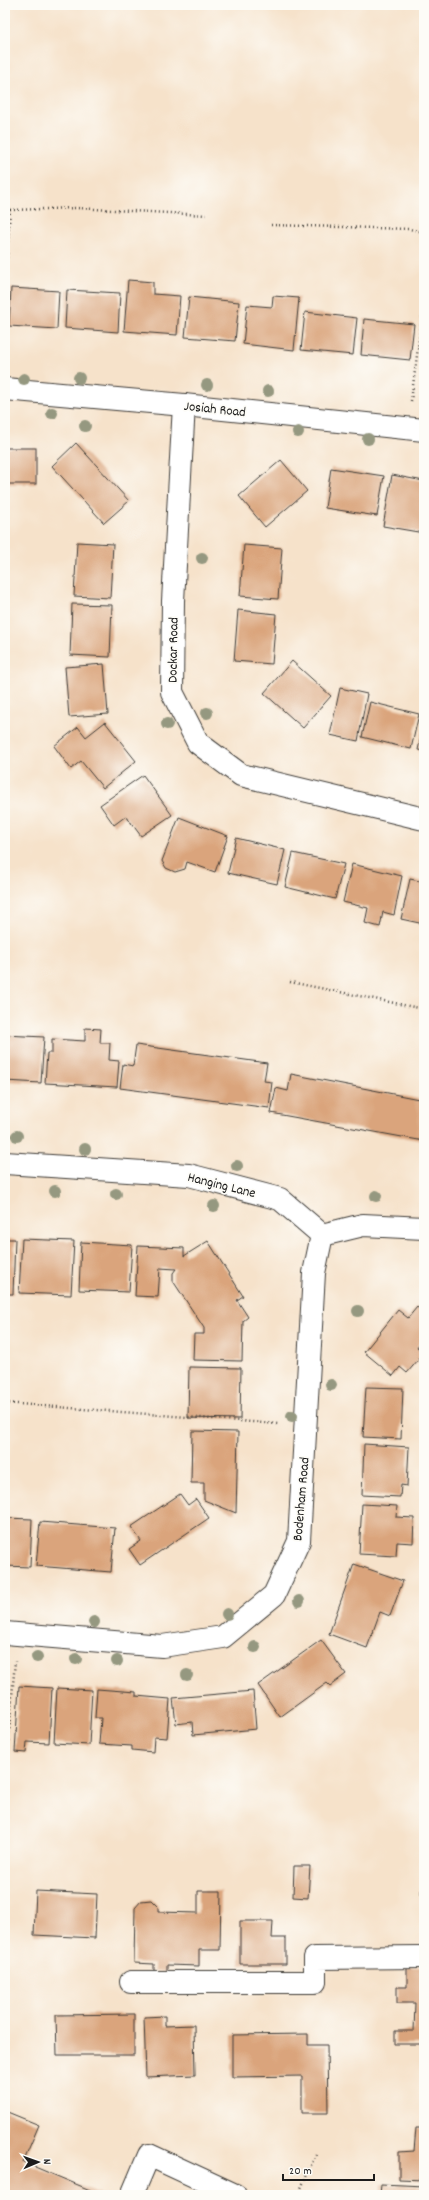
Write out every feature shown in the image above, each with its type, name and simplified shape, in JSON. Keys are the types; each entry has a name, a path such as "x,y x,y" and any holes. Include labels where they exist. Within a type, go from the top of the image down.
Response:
{"street":[{"name":"Josiah Road","path":"5,389 184,405 416,429"},
{"name":"Dockar Road","path":"184,405 173,601 172,692 198,744 241,775 424,819"},
{"name":"Hanging Lane","path":"5,1163 189,1175 280,1198 322,1235"},
{"path":"322,1235 363,1225 424,1228"},
{"name":"Bodenham Road","path":"11,1633 162,1646 223,1637 274,1595 299,1541 314,1273 322,1235"},
{"path":"131,1982 316,1982 315,1958 424,1957"},
{"path":"132,2195 149,2155 235,2195"}],"path":[{"path":"5,209 76,208 206,215"},
{"path":"5,289 10,210"},
{"path":"271,225 409,229 424,232"},
{"path":"416,429 424,302"},
{"path":"290,982 424,1009"},
{"path":"5,1403 305,1426"},
{"path":"5,1781 11,1633"},
{"path":"298,2195 316,2154"}],"building":[{"path":"128,280 153,282 153,294 180,296 177,335 124,331"},
{"path":"11,288 59,291 57,329 9,326"},
{"path":"67,290 120,293 118,332 65,328"},
{"path":"273,296 299,298 294,350 243,344 247,305 272,307"},
{"path":"189,297 239,302 235,341 185,337"},
{"path":"305,312 357,318 353,355 301,350"},
{"path":"364,319 414,324 410,360 361,355"},
{"path":"76,443 129,501 104,523 52,466"},
{"path":"5,448 36,448 36,484 5,484"},
{"path":"281,460 307,491 265,527 239,496"},
{"path":"331,468 384,476 377,516 325,508"},
{"path":"392,475 424,481 424,533 383,526"},
{"path":"77,542 113,544 110,598 74,596"},
{"path":"244,545 282,548 278,599 240,596"},
{"path":"72,604 112,605 110,657 70,655"},
{"path":"238,610 276,614 272,664 234,661"},
{"path":"292,661 331,696 303,728 264,693"},
{"path":"104,664 108,714 69,717 65,667"},
{"path":"340,688 367,694 358,741 330,735"},
{"path":"370,702 419,714 411,749 362,737"},
{"path":"105,722 136,761 103,788 81,761 71,769 54,746 78,727 86,737"},
{"path":"424,727 424,751 418,750"},
{"path":"143,775 172,815 141,836 126,816 114,825 100,805"},
{"path":"179,817 228,836 215,872 187,862 185,869 175,872 166,868 162,861"},
{"path":"236,838 285,850 277,884 228,873"},
{"path":"293,853 344,864 335,899 285,887"},
{"path":"352,864 402,876 394,915 383,912 380,927 365,923 368,908 343,902"},
{"path":"410,879 424,882 424,924 401,919"},
{"path":"85,1028 101,1029 100,1043 110,1043 109,1060 119,1061 117,1087 45,1083 47,1053 52,1053 52,1039 85,1041"},
{"path":"5,1035 44,1037 41,1083 5,1081"},
{"path":"136,1045 267,1063 264,1081 272,1082 269,1108 120,1088 123,1064 133,1066"},
{"path":"291,1074 424,1100 424,1141 271,1113 276,1088 288,1091"},
{"path":"5,1239 15,1239 13,1294 5,1294"},
{"path":"22,1239 74,1241 71,1295 19,1293"},
{"path":"208,1241 243,1296 237,1300 248,1317 243,1321 242,1361 193,1360 194,1334 204,1334 204,1328 173,1281 173,1273 176,1269 160,1268 158,1297 135,1296 138,1246 184,1248 184,1256"},
{"path":"81,1242 132,1245 129,1292 79,1290"},
{"path":"417,1307 424,1313 424,1338 417,1347 424,1353 407,1373 400,1367 393,1376 364,1352 398,1310 408,1318"},
{"path":"189,1367 241,1368 240,1419 188,1418"},
{"path":"366,1387 403,1388 401,1439 363,1437"},
{"path":"192,1431 238,1432 236,1513 204,1500 204,1483 191,1483"},
{"path":"364,1444 409,1447 407,1486 401,1485 400,1497 362,1495"},
{"path":"180,1494 188,1505 196,1499 209,1518 140,1565 129,1549 141,1541 131,1527"},
{"path":"362,1504 397,1506 396,1517 414,1518 413,1543 397,1542 396,1556 359,1554"},
{"path":"5,1518 32,1519 30,1567 5,1566"},
{"path":"40,1522 115,1528 111,1572 36,1566"},
{"path":"354,1564 403,1581 390,1616 380,1612 367,1648 329,1634"},
{"path":"321,1640 346,1674 330,1686 327,1683 280,1717 258,1685"},
{"path":"19,1686 52,1688 49,1743 27,1742 26,1753 15,1752"},
{"path":"57,1688 92,1690 89,1745 54,1743"},
{"path":"97,1689 136,1692 136,1696 170,1699 167,1738 154,1737 153,1752 132,1750 132,1746 99,1744 101,1718 95,1718"},
{"path":"253,1691 256,1729 193,1735 192,1722 176,1724 173,1698"},
{"path":"294,1866 310,1866 308,1898 293,1897"},
{"path":"421,1890 424,1891 424,1927 421,1927"},
{"path":"36,1891 97,1894 95,1938 34,1935"},
{"path":"198,1891 221,1891 220,1950 199,1950 199,1966 167,1965 167,1972 154,1971 154,1964 134,1963 135,1908 141,1901 151,1900 158,1907 158,1912 198,1913"},
{"path":"240,1921 273,1921 272,1938 286,1938 286,1964 240,1964"},
{"path":"407,1967 424,1967 424,2044 395,2044 395,2031 414,2031 415,2003 397,2003 397,1987 407,1987"},
{"path":"134,2014 134,2055 57,2055 56,2015"},
{"path":"165,2016 165,2026 194,2025 195,2075 146,2077 144,2017"},
{"path":"308,2034 308,2045 327,2045 328,2113 302,2113 302,2076 232,2077 232,2035"},
{"path":"5,2111 39,2125 23,2162 102,2195 5,2195"},
{"path":"416,2128 424,2128 424,2180 399,2179 399,2152 414,2151"},
{"path":"381,2184 424,2186 424,2195 380,2195"}]}
